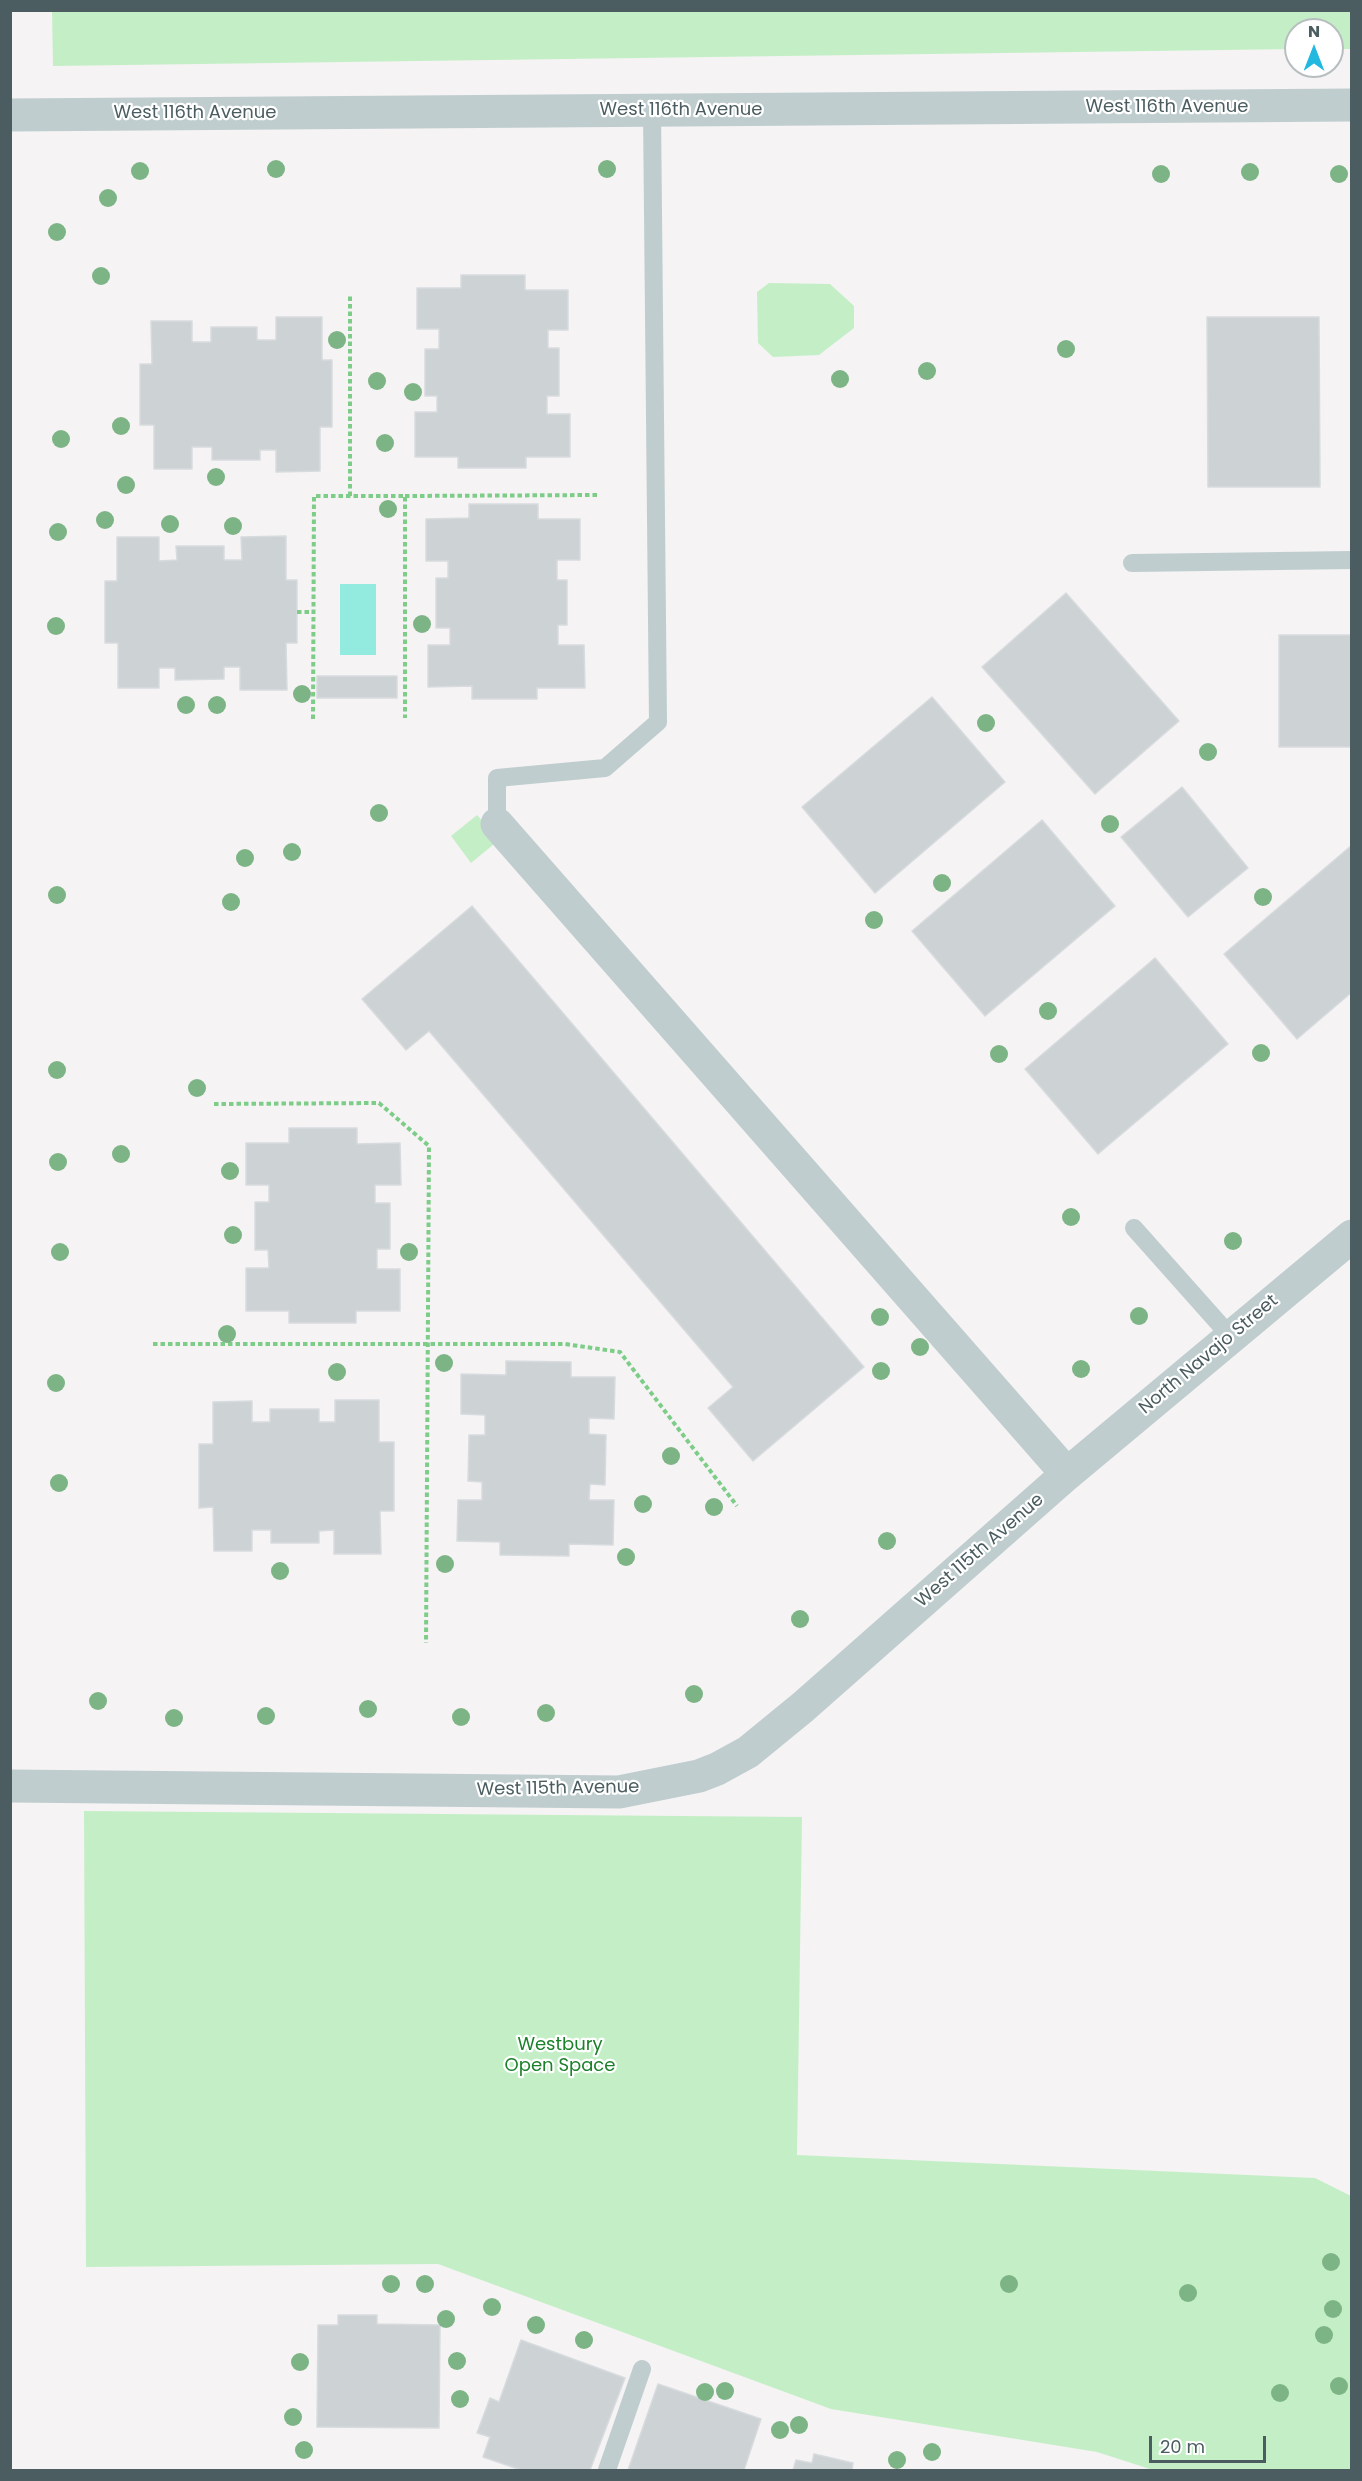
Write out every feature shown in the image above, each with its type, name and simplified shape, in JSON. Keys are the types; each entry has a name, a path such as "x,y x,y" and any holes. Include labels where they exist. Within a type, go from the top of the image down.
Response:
{"street":[{"name":"West 116th Avenue","path":"10,115 1352,105"},
{"path":"497,824 1067,1474"},
{"name":"North Navajo Street","path":"1067,1474 1352,1236"},
{"name":"West 115th Avenue","path":"10,1786 619,1792 699,1776 748,1752 803,1707 1067,1474"}],"lane":[{"path":"497,824 497,778 605,768 658,722 652,111"},
{"path":"1132,563 1352,560"},
{"path":"1134,1228 1231,1337"},
{"path":"607,2470 642,2369"}],"path":[{"path":"350,296 350,496"},
{"path":"313,719 314,496 598,495"},
{"path":"405,496 405,718"},
{"path":"297,612 314,612"},
{"path":"214,1104 379,1104 429,1146 426,1643"},
{"path":"153,1344 565,1344 620,1352 737,1506"}],"green space":[{"path":"52,10 1351,10 1351,49 1344,49 1344,18 1284,18 1284,49 53,66"},
{"path":"769,283 830,284 854,306 854,328 819,355 773,357 758,343 757,292"},
{"path":"477,815 499,840 471,863 451,836"},
{"name":"Westbury Open Space","path":"84,1811 802,1817 797,2155 1315,2178 1351,2196 1351,2470 1153,2470 1097,2452 831,2409 438,2264 86,2267"}],"shaded area":[{"path":"340,584 376,584 376,655 340,655"}],"building":[{"path":"461,275 525,275 525,290 568,290 568,330 548,330 548,348 559,348 559,396 547,396 547,414 570,414 570,457 526,457 526,468 458,468 458,457 415,457 415,412 437,412 437,396 425,396 425,349 439,349 439,329 417,329 417,288 461,288"},
{"path":"276,317 322,317 322,360 332,360 332,427 320,427 320,471 276,472 276,450 260,450 260,460 212,460 212,447 192,447 192,469 154,469 154,425 140,425 140,364 152,364 151,321 192,321 192,342 211,342 211,327 257,327 257,340 276,340"},
{"path":"1207,317 1319,317 1320,487 1208,487"},
{"path":"469,504 538,504 538,519 580,519 580,560 557,560 557,580 567,580 567,625 558,625 558,645 584,645 585,688 537,688 537,699 472,699 472,686 428,687 428,645 450,645 450,628 436,628 436,578 448,578 448,561 426,561 426,519 469,518"},
{"path":"286,536 286,580 297,580 297,643 286,643 287,690 240,690 240,667 224,667 224,679 175,680 175,668 159,668 159,688 118,688 118,643 105,643 105,581 117,581 117,537 159,537 159,561 177,560 176,546 224,546 224,560 242,560 241,537"},
{"path":"1066,593 1179,721 1095,794 982,667"},
{"path":"1279,635 1352,635 1352,747 1279,747"},
{"path":"317,676 397,676 397,698 317,698"},
{"path":"932,697 1005,782 875,893 802,807"},
{"path":"1182,787 1248,868 1188,917 1121,837"},
{"path":"1042,820 1115,906 985,1016 912,931"},
{"path":"1352,845 1352,992 1297,1039 1224,954"},
{"path":"472,906 864,1367 753,1461 708,1408 733,1387 429,1031 406,1050 362,999"},
{"path":"1155,958 1228,1044 1098,1154 1025,1069"},
{"path":"289,1128 357,1128 357,1144 400,1143 401,1185 375,1185 375,1203 390,1203 390,1249 377,1249 377,1269 400,1269 400,1311 356,1311 356,1323 289,1323 289,1311 246,1311 246,1268 269,1268 268,1250 255,1250 255,1202 269,1202 269,1185 246,1185 246,1143 289,1143"},
{"path":"506,1361 571,1362 571,1377 615,1377 614,1419 589,1418 589,1434 606,1435 605,1485 590,1484 589,1500 614,1500 613,1545 569,1544 569,1556 500,1555 500,1542 457,1541 458,1500 482,1500 482,1482 468,1481 469,1435 485,1435 485,1415 461,1414 461,1374 506,1375"},
{"path":"335,1400 379,1400 379,1442 394,1442 394,1511 380,1511 381,1554 334,1554 334,1530 319,1531 319,1543 271,1543 271,1530 252,1530 252,1551 214,1551 213,1507 199,1508 199,1444 213,1444 213,1402 252,1401 252,1422 270,1422 270,1409 319,1409 319,1422 335,1422"},
{"path":"338,2315 377,2315 377,2324 440,2325 439,2428 317,2427 318,2325 338,2325"},
{"path":"521,2340 625,2378 590,2470 521,2470 483,2457 490,2437 477,2433 490,2398 499,2402"},
{"path":"658,2384 761,2419 744,2470 628,2470"},
{"path":"814,2454 853,2463 852,2470 793,2470 796,2460 812,2463"}]}
